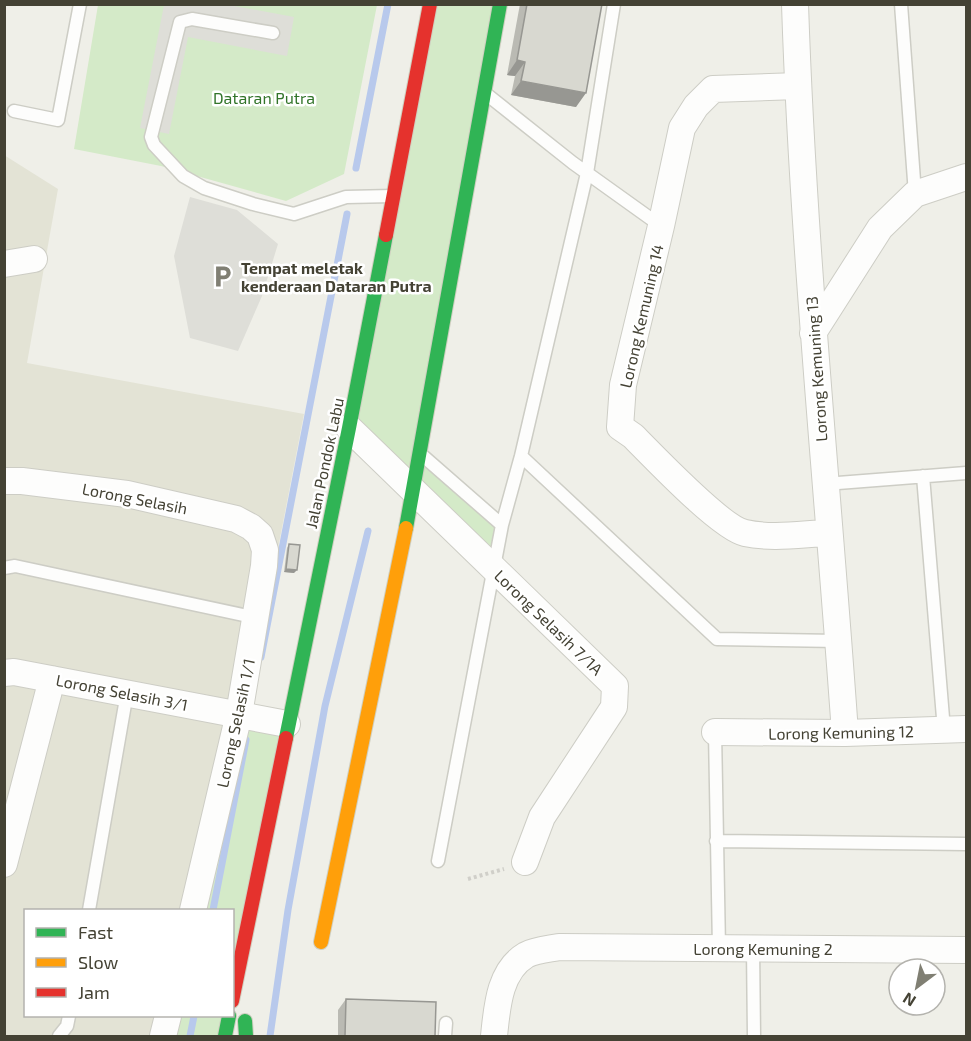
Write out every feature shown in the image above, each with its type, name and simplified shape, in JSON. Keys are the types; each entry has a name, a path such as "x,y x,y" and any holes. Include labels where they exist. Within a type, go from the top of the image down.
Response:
{"main road":[{"name":"Jalan Pondok Labu","path":"234,992 349,428 430,4"},
{"path":"321,942 414,491 500,4"},
{"name":"Jalan Pondok Labu","path":"244,1036 248,927"},
{"path":"224,1036 229,1019"}],"street":[{"name":"Lorong Kemuning 13","path":"795,4 813,333 845,733"},
{"name":"Lorong Kemuning 14","path":"798,86 713,89 682,128 623,385 620,427 633,436 714,514 743,533 777,535 829,533"},
{"path":"813,333 880,228 915,194 966,177"},
{"path":"4,264 34,260"},
{"name":"Lorong Selasih 7/1A","path":"349,428 615,686 614,707 542,818 525,862"},
{"name":"Lorong Selasih","path":"4,481 22,481 127,494 236,519 260,535"},
{"name":"Lorong Selasih 1/1","path":"193,909 239,714 257,618 265,550 260,535"},
{"name":"Lorong Selasih 3/1","path":"4,673 14,672 287,724"},
{"path":"4,864 52,679"},
{"name":"Lorong Kemuning 12","path":"715,732 845,733 955,730"},
{"name":"Lorong Kemuning 2","path":"494,1036 498,999 510,971 527,954 559,947 966,950"},
{"path":"163,1036 168,1017"}],"lane":[{"path":"14,111 58,120 80,4"},
{"path":"438,861 502,525 521,456 586,172 614,4"},
{"path":"902,4 915,194"},
{"path":"273,33 192,19 180,22 151,137 154,144 183,176 204,188 294,214 346,197 394,196"},
{"path":"483,91 586,172 661,226"},
{"path":"420,453 502,525"},
{"path":"521,456 717,639 838,641"},
{"path":"825,484 966,473"},
{"path":"923,476 955,730"},
{"path":"4,568 15,566 257,618"},
{"path":"89,909 127,693"},
{"path":"715,732 719,948"},
{"path":"716,841 966,844"},
{"path":"753,948 754,1036"},
{"path":"59,1036 67,1026 69,1017"},
{"path":"445,1036 446,1023"}],"path":[{"path":"468,879 525,862"}],"shaded area":[{"path":"164,5 229,5 294,17 287,56 188,37 169,134 140,128"},
{"path":"4,155 58,189 27,363 304,414 208,909 24,909 24,1017 188,1017 184,1036 5,1036"},
{"name":"Tempat meletak kenderaan Dataran Putra","path":"190,197 237,210 278,244 262,296 238,351 190,338 174,256"}],"green space":[{"name":"Dataran Putra","path":"98,5 377,5 344,174 286,201 161,166 74,149"},
{"path":"430,5 500,5 420,453 502,525 493,568 349,428"},
{"path":"239,714 287,724 234,996 234,909 193,909"},
{"path":"168,1017 229,1017 225,1036 163,1036"}],"building":[{"path":"527,4 602,4 586,93 521,81 525,62 517,60"},
{"path":"289,544 300,545 297,570 286,569"},
{"path":"346,999 436,1002 435,1036 345,1036"}],"waterway":[{"path":"356,168 388,4"},
{"path":"261,657 347,214"},
{"path":"270,1036 288,910 325,706 368,531"},
{"path":"213,909 246,740"},
{"path":"190,1036 194,1017"}],"traffic: fast":[{"path":"406,528 500,4"},
{"path":"286,738 386,235"},
{"path":"225,1036 229,1017"},
{"path":"245,1021 246,1036"}],"traffic: slow":[{"path":"321,942 406,528"}],"traffic: jam":[{"path":"386,235 430,4"},
{"path":"234,991 286,738"}],"place":[{"name":"Tempat meletak kenderaan Dataran Putra","path":"223,276"}]}
